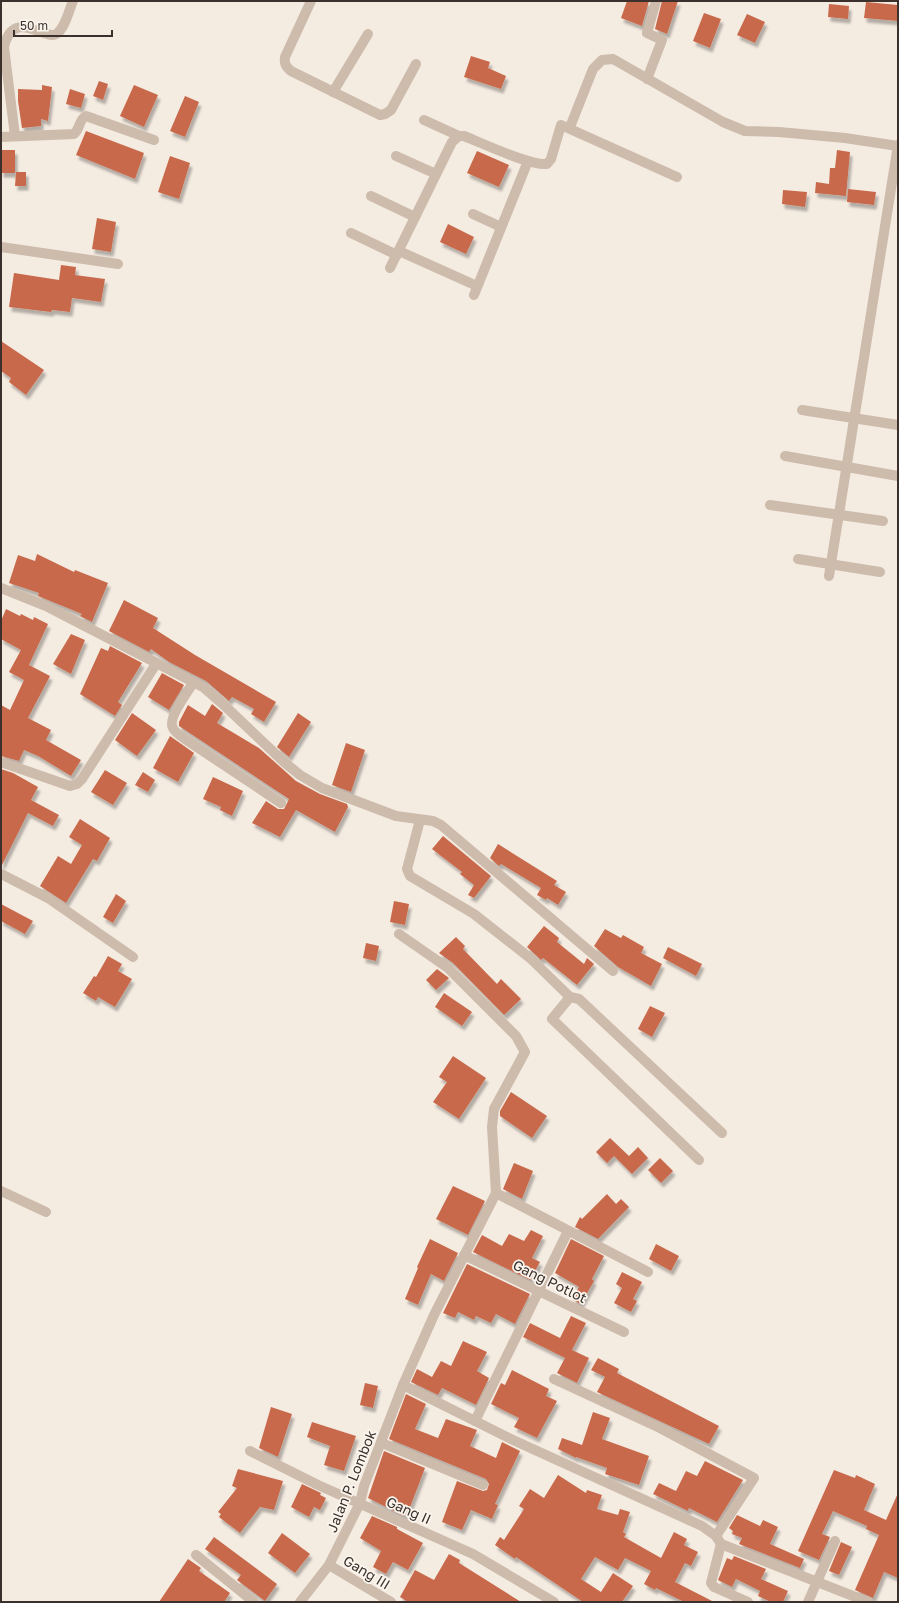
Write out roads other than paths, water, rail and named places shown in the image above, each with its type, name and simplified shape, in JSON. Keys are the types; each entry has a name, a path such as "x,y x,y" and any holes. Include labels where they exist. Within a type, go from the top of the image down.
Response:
{"street":[{"path":"15,136 4,47 5,40 10,33 17,28 31,28 51,36 55,35 61,28 72,1"},
{"path":"311,1 284,62 287,68 291,71 380,115 391,110 416,64"},
{"path":"647,79 662,40 647,33 656,1"},
{"path":"334,92 368,34"},
{"path":"570,127 592,69 602,60 613,59 723,122 745,131 779,132 845,138 898,145 829,576"},
{"path":"1,137 74,134 77,132 83,117 86,116 154,140"},
{"path":"424,120 458,136 464,136 528,161 547,164 551,159 562,125 570,127 677,177"},
{"path":"390,268 452,142 458,136"},
{"path":"396,156 436,174"},
{"path":"351,233 398,253 476,291 528,161"},
{"path":"371,196 415,217"},
{"path":"473,214 501,227"},
{"path":"1,247 118,264"},
{"path":"802,410 898,425"},
{"path":"785,456 898,476"},
{"path":"770,505 883,521"},
{"path":"798,560 880,572"},
{"path":"1,588 46,606 156,664 194,682 226,707 284,762 300,775 322,788 396,816 433,821 441,825 613,972"},
{"path":"1,762 70,786 77,784 82,779 156,664"},
{"path":"194,682 174,715 171,722 172,728 185,739 281,803"},
{"path":"420,820 407,870 410,876 474,914 530,958 570,997 580,999 722,1133"},
{"path":"1,874 48,898 133,957"},
{"path":"399,934 448,968 516,1036 526,1052 494,1108 492,1126 496,1193 648,1272"},
{"path":"570,997 552,1019 699,1160"},
{"path":"1,1191 46,1212"},
{"name":"Jalan P. Lombok","path":"300,1602 329,1565 360,1503 364,1486 382,1443 403,1385 434,1315 496,1193"},
{"path":"475,1421 568,1231"},
{"name":"Gang Potlot","path":"464,1255 538,1292 624,1332"},
{"path":"554,1379 660,1428 754,1478 718,1540 714,1573 711,1583 714,1587 748,1602"},
{"path":"403,1385 512,1440 702,1526 718,1540 868,1602"},
{"path":"382,1443 484,1485"},
{"name":"Gang II","path":"250,1451 473,1554 554,1602"},
{"path":"808,1602 835,1541"},
{"path":"196,1555 254,1602"},
{"name":"Gang III","path":"329,1565 391,1602"}]}
